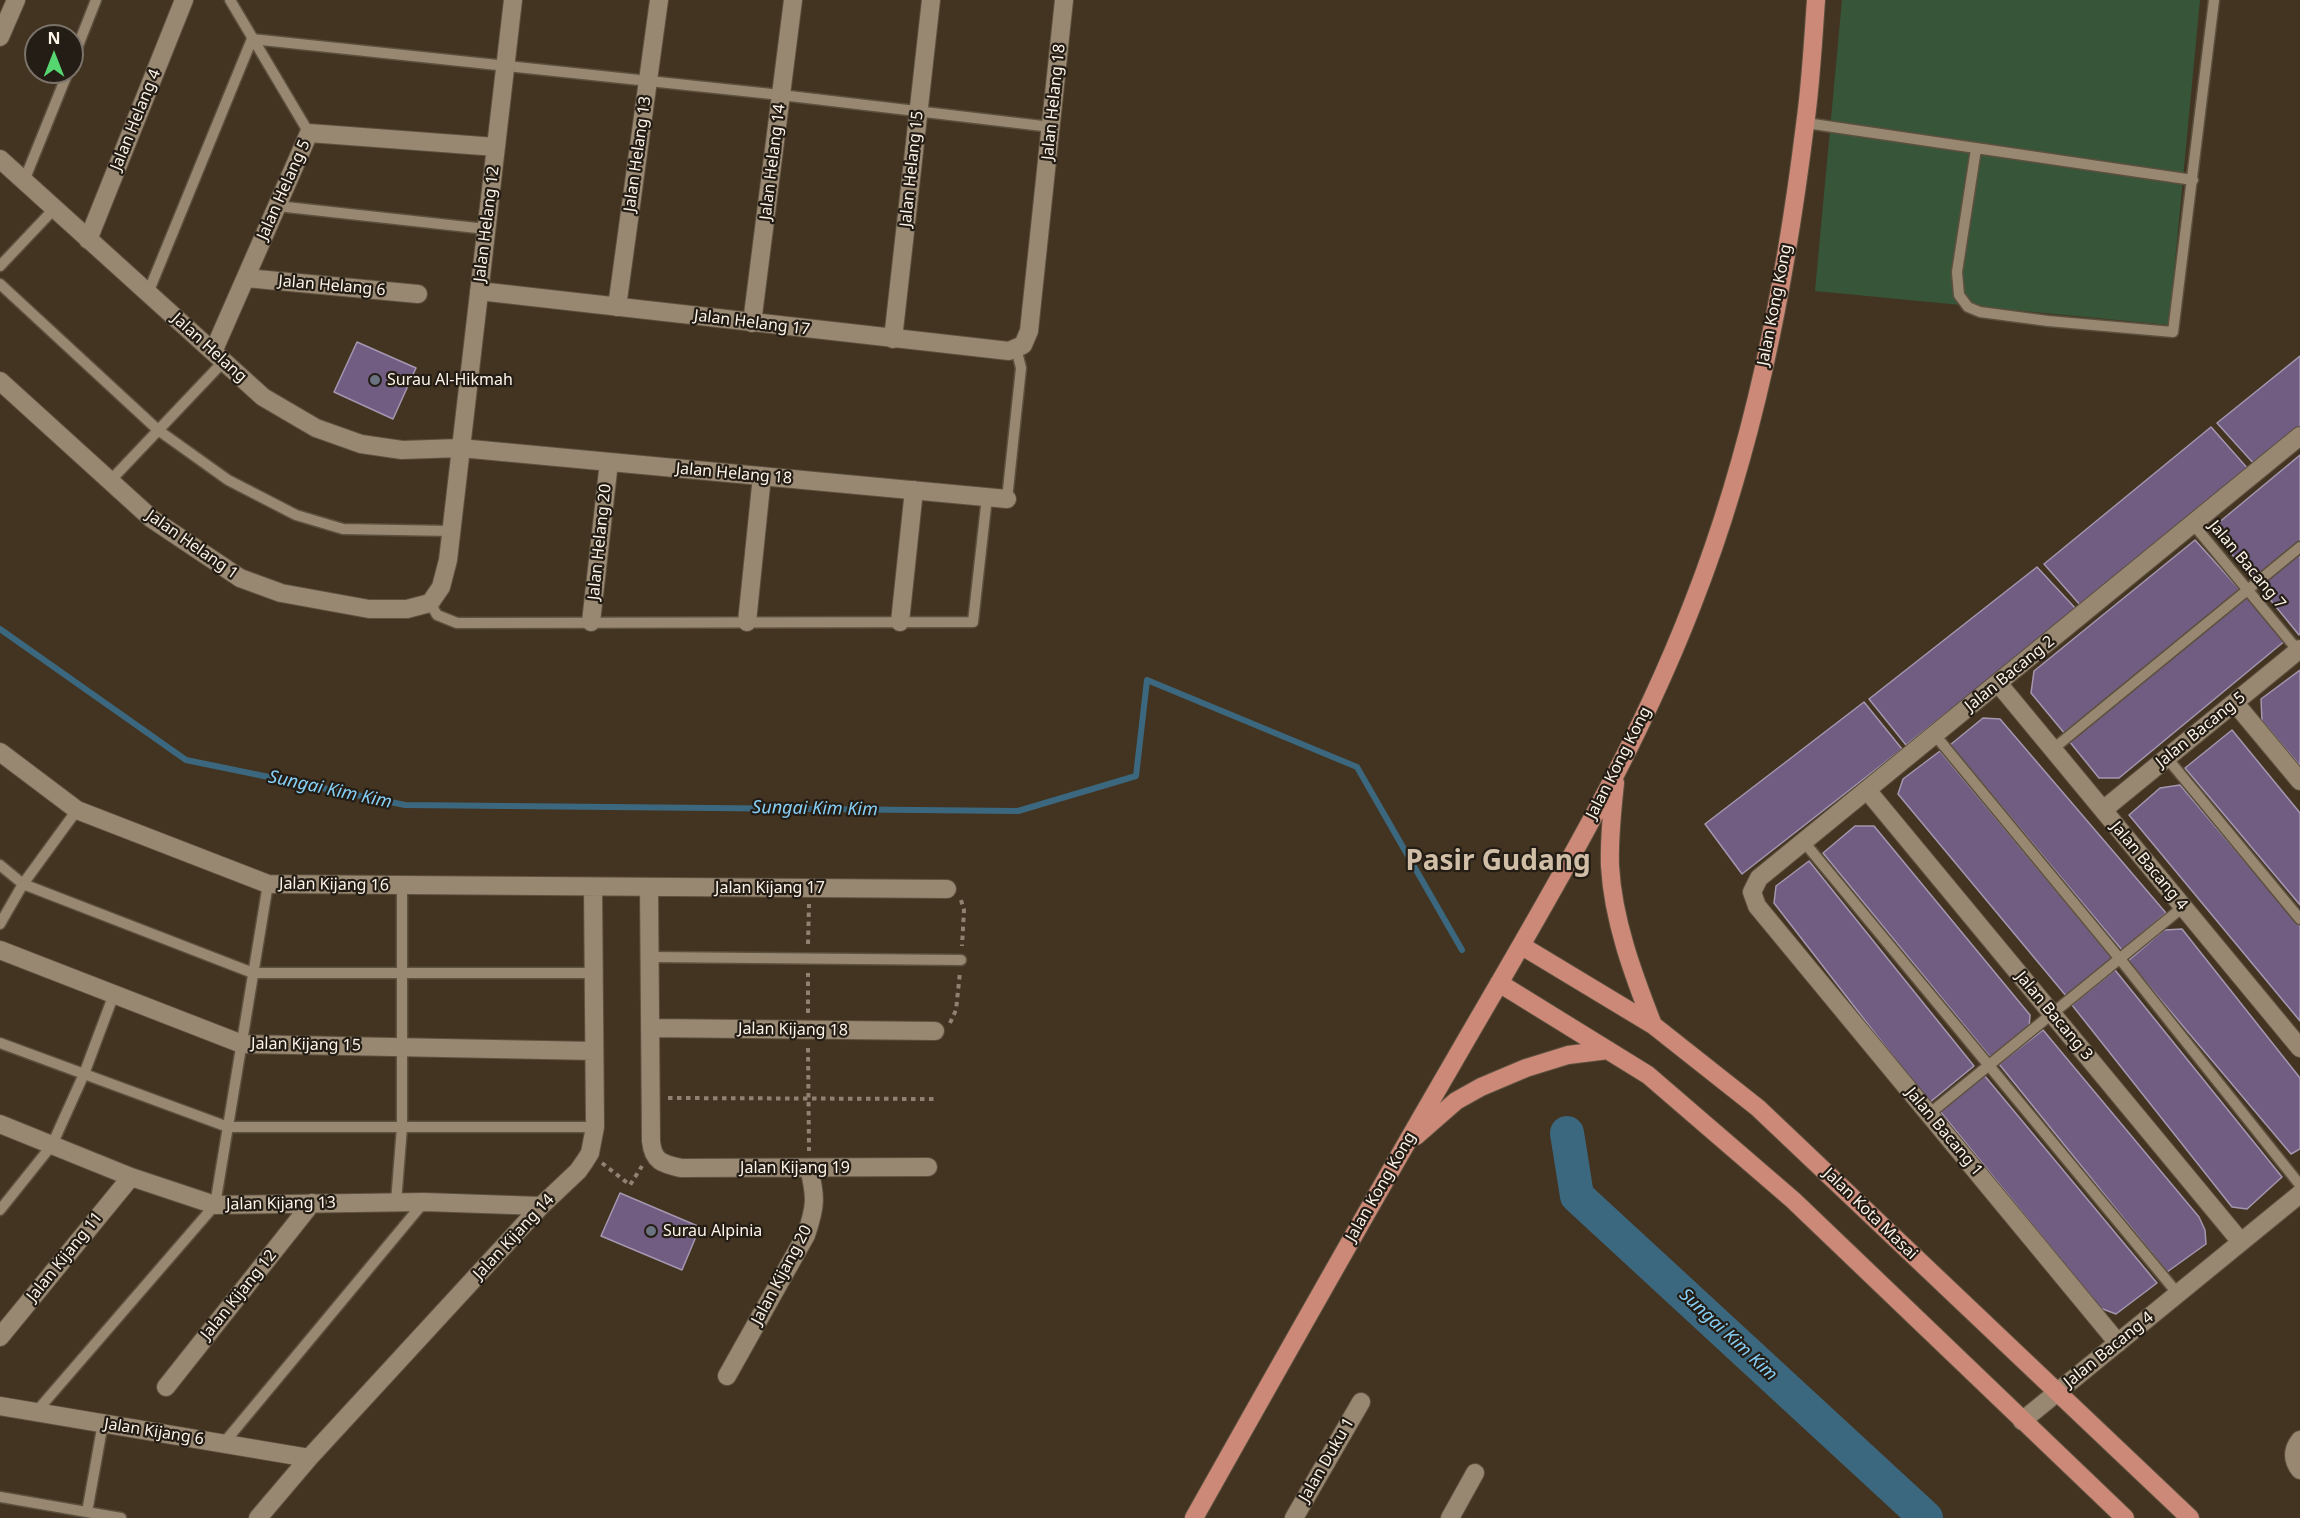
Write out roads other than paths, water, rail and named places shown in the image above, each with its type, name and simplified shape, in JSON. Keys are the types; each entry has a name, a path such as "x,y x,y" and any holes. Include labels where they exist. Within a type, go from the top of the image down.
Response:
{"main road":[{"name":"Jalan Kong Kong","path":"1194,1518 1404,1146 1522,946 1617,772 1693,603 1738,471 1774,328 1806,123 1816,0"},
{"path":"1617,772 1610,830 1610,867 1615,902 1636,982 1653,1025"},
{"name":"Jalan Kota Masai","path":"1522,946 1653,1025 1758,1108 2190,1518"},
{"path":"1499,983 1648,1075 1793,1200 2125,1518"},
{"path":"1404,1146 1456,1101 1481,1087 1526,1068 1568,1055 1608,1050"}],"street":[{"path":"0,37 16,0"},
{"name":"Jalan Helang 4","path":"88,240 184,0"},
{"name":"Jalan Helang 12","path":"430,603 441,587 452,531 513,0"},
{"name":"Jalan Helang 13","path":"617,307 659,0"},
{"name":"Jalan Helang 14","path":"752,323 794,0"},
{"name":"Jalan Helang 15","path":"893,339 931,0"},
{"name":"Jalan Helang 18","path":"1020,347 1029,331 1064,0"},
{"name":"Jalan Helang 5","path":"218,357 246,278 309,133 496,147"},
{"name":"Jalan Helang","path":"0,159 263,397 316,428 361,444 402,450 460,448"},
{"name":"Jalan Helang 6","path":"246,278 418,294"},
{"name":"Jalan Helang 17","path":"479,291 893,339 1009,351 1020,347"},
{"name":"Jalan Helang 1","path":"0,381 152,519 240,578 281,593 369,609 407,609 430,603"},
{"name":"Jalan Bacang 2","path":"1770,922 1753,899 1754,884 2300,436"},
{"name":"Jalan Helang 18","path":"460,448 1007,499"},
{"name":"Jalan Helang 20","path":"591,622 609,462"},
{"path":"747,622 762,476"},
{"path":"900,622 914,490"},
{"name":"Jalan Bacang 5","path":"2103,810 2299,651"},
{"name":"Jalan Bacang 4","path":"1998,683 2300,1048"},
{"path":"2235,702 2300,781"},
{"name":"Jalan Kijang 16","path":"0,752 77,810 268,884 593,887"},
{"name":"Jalan Bacang 3","path":"1867,790 2241,1242"},
{"name":"Jalan Kijang 17","path":"593,887 947,889"},
{"name":"Jalan Kijang 14","path":"258,1518 309,1458 541,1206 578,1171 590,1153 595,1127 593,887"},
{"path":"650,887 650,1028"},
{"name":"Jalan Bacang 1","path":"1770,922 2118,1343"},
{"name":"Jalan Kijang 15","path":"0,950 242,1044 594,1051"},
{"name":"Jalan Kijang 18","path":"650,1028 935,1031"},
{"name":"Jalan Kijang 19","path":"650,1028 652,1152 662,1164 681,1168 928,1167"},
{"name":"Jalan Kijang 13","path":"0,1124 131,1177 215,1205 424,1202 541,1206"},
{"name":"Jalan Kijang 20","path":"727,1376 806,1235 813,1216 815,1195 809,1168"},
{"name":"Jalan Kijang 11","path":"0,1337 131,1177"},
{"name":"Jalan Bacang 4","path":"2022,1421 2300,1194"},
{"name":"Jalan Kijang 12","path":"165,1386 312,1203"},
{"name":"Jalan Duku 1","path":"1294,1518 1361,1402"},
{"name":"Jalan Kijang 6","path":"0,1406 309,1458"},
{"path":"2300,1440 2294,1447 2293,1454 2294,1462 2300,1470"},
{"path":"1450,1518 1475,1473"}],"lane":[{"path":"84,30 96,0"},
{"path":"230,0 309,133"},
{"path":"1976,149 1957,287 1963,302 1968,307 1980,312 2015,317 2174,332 2214,0"},
{"path":"252,39 781,95 1051,127"},
{"path":"148,293 252,39"},
{"path":"24,181 63,84"},
{"path":"1806,123 2193,180"},
{"path":"277,206 486,229"},
{"path":"0,266 54,208"},
{"path":"0,284 158,430 228,480 296,515 343,529 452,531"},
{"path":"1007,499 1021,368 1020,347"},
{"path":"110,481 158,430 218,357"},
{"path":"430,603 437,615 457,623 973,621 987,497"},
{"name":"Jalan Bacang 7","path":"2193,524 2299,651"},
{"path":"2053,749 2300,548"},
{"path":"1935,735 2120,958 2300,1185"},
{"path":"2167,758 2300,919"},
{"path":"0,924 23,884 77,810"},
{"path":"1804,842 2178,1294"},
{"path":"0,865 23,884 254,973 594,973"},
{"path":"36,1412 215,1205 268,884"},
{"path":"396,1202 402,1127 402,885"},
{"path":"1929,1114 2183,907"},
{"path":"650,957 961,960"},
{"path":"0,1210 52,1145 84,1074 114,994"},
{"path":"0,1043 228,1127 595,1127"},
{"path":"223,1444 424,1202"},
{"path":"87,1512 103,1424"},
{"path":"0,1497 122,1518"}],"waterway":[{"name":"Sungai Kim Kim","path":"0,629 186,760 405,805 1018,811 1136,776 1147,680 1357,767 1462,950"},
{"name":"Sungai Kim Kim","path":"1567,1133 1577,1196 1926,1518"}],"place":[{"name":"Surau Al-Hikmah","path":"375,380"},
{"name":"Surau Alpinia","path":"651,1231"}],"district":[{"name":"Pasir Gudang","path":"1498,862"}]}
